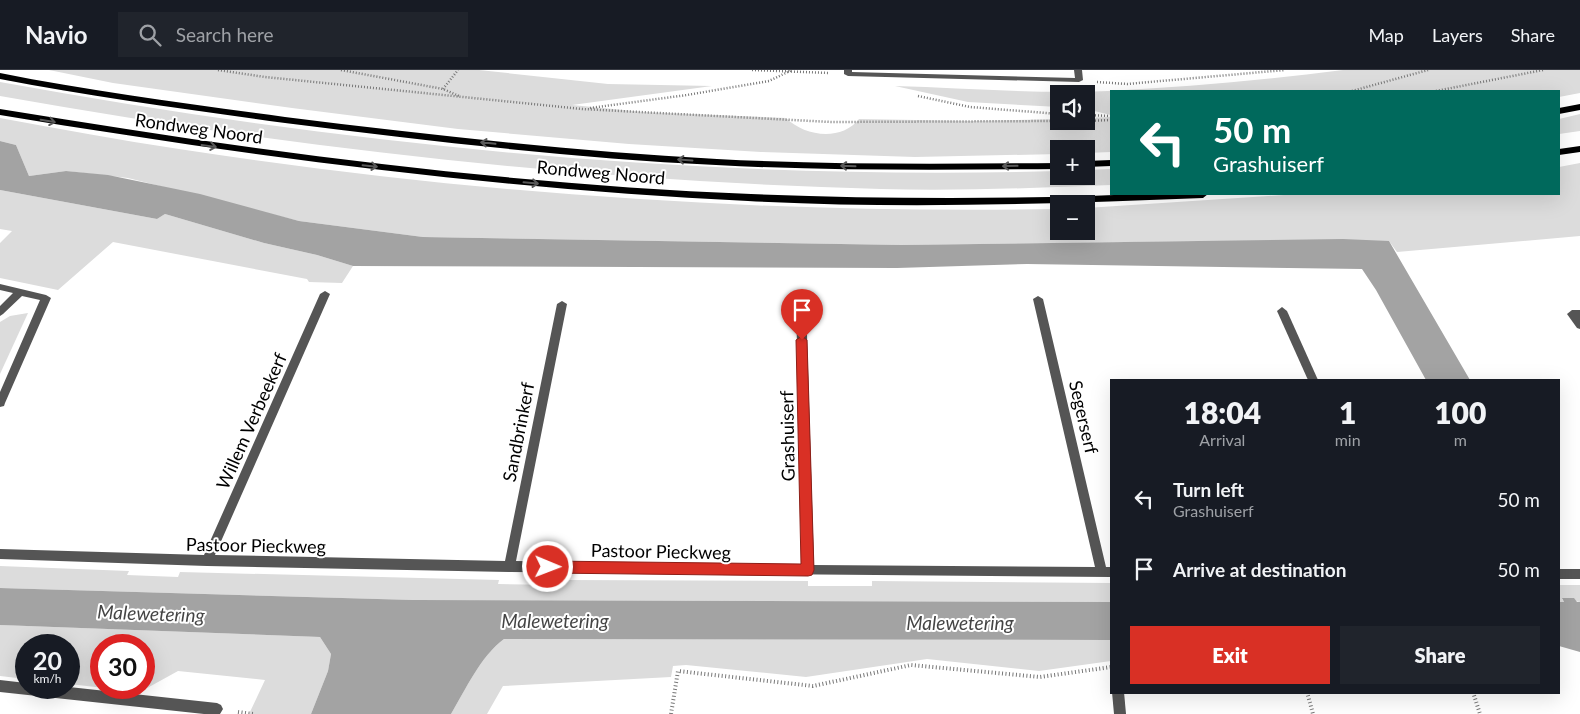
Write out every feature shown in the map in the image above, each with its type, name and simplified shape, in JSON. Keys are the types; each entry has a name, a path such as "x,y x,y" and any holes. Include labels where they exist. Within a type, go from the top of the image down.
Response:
{"main road":[{"name":"Rondweg Noord","path":"0,76 198,108 365,130 538,148 762,164 885,168 1050,166"},
{"path":"1560,111 1580,107"},
{"name":"Rondweg Noord","path":"0,112 119,133 296,158 468,177 636,192 813,201 990,203 1126,199 1188,195"},
{"path":"1560,152 1580,148"},
{"path":"1095,164 1110,163"}],"street":[{"path":"848,72 1079,80 1078,70"},
{"path":"0,288 46,298 0,403"},
{"path":"0,312 20,292"},
{"name":"Willem Verbeekerf","path":"207,562 325,294"},
{"name":"Segerserf","path":"1038,299 1107,572"},
{"name":"Grashuiserf","path":"801,302 808,570"},
{"name":"Sandbrinkerf","path":"509,567 562,304"},
{"path":"1282,311 1313,379"},
{"path":"1580,314 1572,314 1580,325"},
{"name":"Pastoor Pieckweg","path":"0,554 207,562 509,567 1107,572"},
{"path":"1560,574 1580,574"},
{"path":"0,686 217,709"},
{"path":"1118,694 1120,714"}],"path":[{"path":"218,70 265,77 582,109 831,122 1050,121"},
{"path":"341,70 442,89 463,98"},
{"path":"442,89 458,70"},
{"path":"752,70 788,73 848,72"},
{"path":"582,109 687,95 768,81 792,70"},
{"path":"1079,80 1127,84 1285,70"},
{"path":"1356,90 1428,70"},
{"path":"1441,90 1543,70"},
{"path":"913,94 935,101 990,109 1050,113"},
{"path":"1095,115 1110,116"},
{"path":"1095,121 1110,120"},
{"path":"671,714 678,671 813,686 911,665 1040,677 1110,668"},
{"path":"1308,694 1313,714"},
{"path":"1474,694 1480,714"}],"shaded area":[{"path":"49,70 479,70 608,84 712,86 572,105 644,112 786,118 802,129 822,134 833,134 843,131 859,119 973,121 1050,119 1050,130 1095,130 1095,118 1110,117 1110,152 1095,153 1095,140 1050,140 1050,154 915,157 761,152 629,144 458,129 113,83"},
{"path":"1343,70 1580,70 1580,93 1560,97 1560,90 1123,90 1226,83"},
{"path":"0,82 131,105 263,124 395,141 527,154 660,164 793,170 926,173 1050,171 1050,185 1095,185 1095,170 1110,169 1110,185 910,190 770,185 660,178 549,170 439,159 329,146 109,115 0,96"},
{"path":"895,86 1050,91 1050,107 968,102"},
{"path":"1095,91 1110,91 1110,115 1095,111"},
{"path":"1580,114 1580,131 1560,134 1560,119"},
{"path":"0,118 157,146 288,165 508,189 728,204 949,210 1050,209 1050,240 1095,240 1095,207 1284,195 1560,195 1560,167 1580,163 1580,236 1397,252 1389,241 902,245 423,237 299,221 128,178 66,171 29,176 16,145 0,141"},
{"path":"0,190 157,219 165,214 264,243 317,255 353,266 342,283 309,282 307,279 113,242 58,290 0,278 0,243 12,231 0,229"},
{"path":"28,313 0,374 0,322 10,316"},
{"path":"0,566 129,571 127,575 178,577 180,572 499,580 498,584 561,585 563,580 808,581 808,586 872,586 872,581 1110,583 1110,602 413,600 0,588"},
{"path":"1560,585 1580,585 1580,602 1562,599 1564,602 1560,602"},
{"path":"0,625 320,637 331,654 328,671 311,714 249,714 265,680 178,671 155,684 155,634 90,634 90,687 80,685 80,634 15,634 15,678 0,676"},
{"path":"504,639 1110,640 1110,661 1039,671 927,659 806,677 686,665 673,666 671,677 503,686 487,714 451,714 468,684 495,646"}],"water":[{"path":"0,141 16,145 29,176 66,171 108,175 200,194 299,221 423,237 902,245 1343,239 1389,241 1469,379 1425,379 1376,290 1362,269 1027,264 897,268 353,266 317,255 264,243 165,214 157,219 0,190"},
{"name":"Malewetering","path":"0,588 413,600 1110,602 1110,640 504,639 495,646 481,664 451,714 311,714 328,671 331,654 320,637 0,625"},
{"path":"1562,598 1574,598 1577,602 1580,602 1580,652 1560,646 1560,602 1564,602"}],"route":[{"path":"548,567 808,570 802,340"}]}
